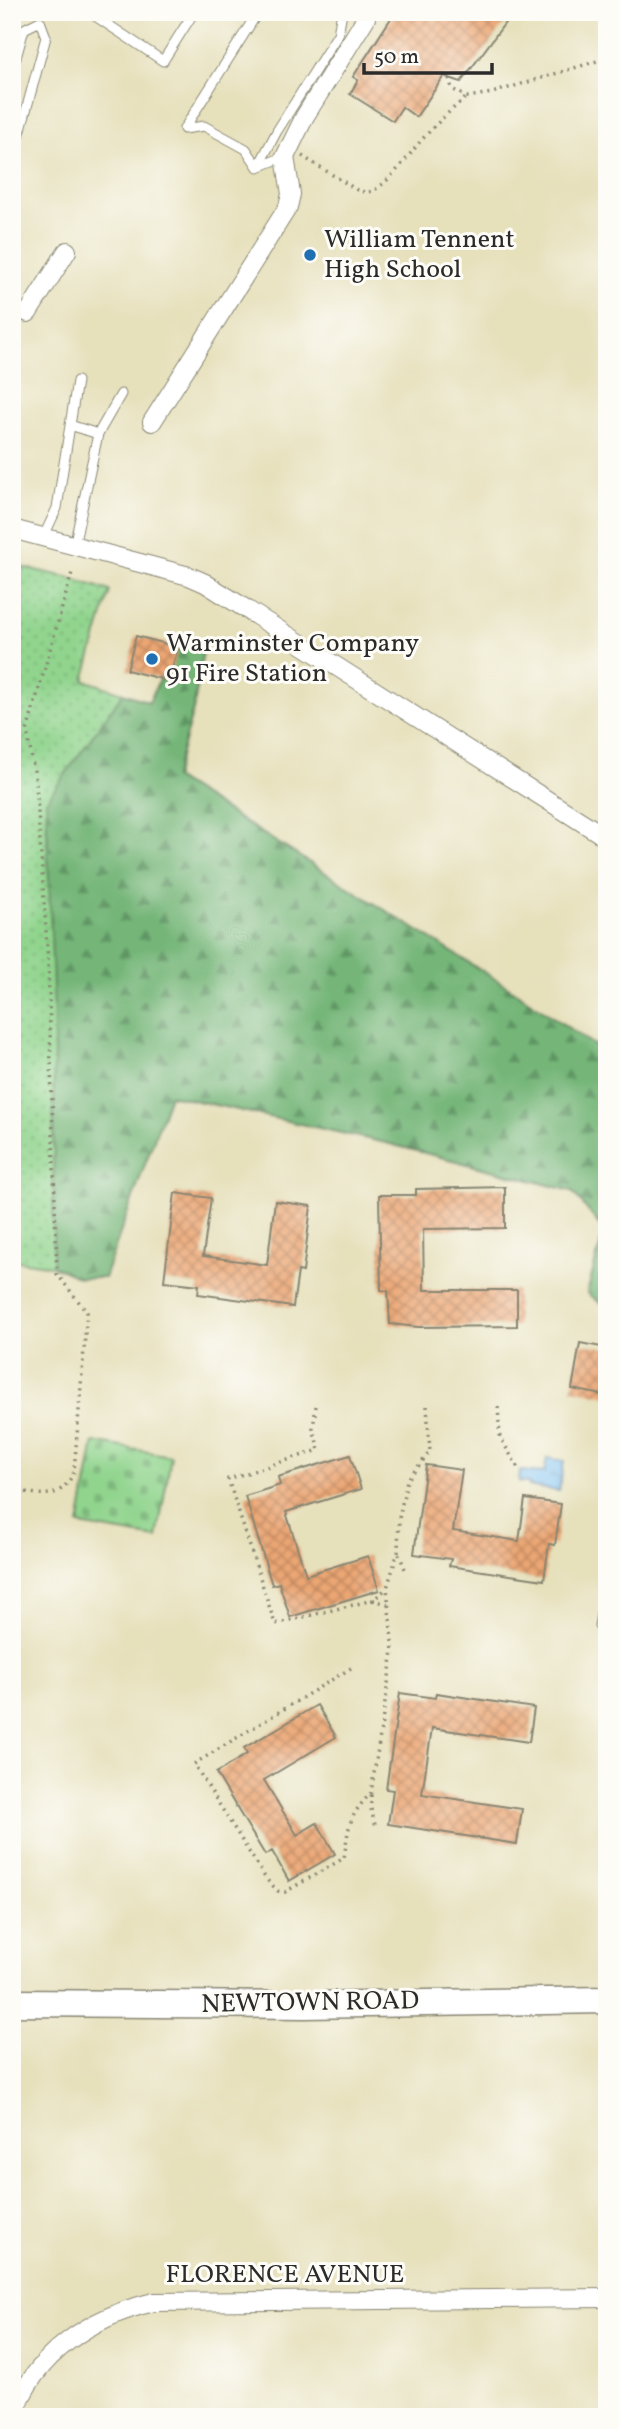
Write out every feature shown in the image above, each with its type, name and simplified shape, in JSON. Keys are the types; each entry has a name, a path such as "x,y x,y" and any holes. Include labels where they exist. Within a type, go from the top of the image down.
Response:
{"street":[{"path":"152,422 288,206 291,194 288,156 305,116 366,18"},
{"path":"28,313 67,251"},
{"path":"12,529 189,576 205,583 607,838"},
{"name":"NEWTOWN ROAD","path":"12,2003 305,2004 607,2000"},
{"name":"FLORENCE AVENUE","path":"13,2417 27,2387 59,2347 105,2318 128,2308 154,2302 607,2298"}],"lane":[{"path":"89,12 163,61 194,12"},
{"path":"258,12 184,129 204,126 246,149 258,167"},
{"path":"258,167 276,131 338,34 342,12"},
{"path":"12,72 24,29 40,16 46,37 12,162"},
{"path":"258,167 288,156"},
{"path":"44,538 57,508 77,381"},
{"path":"74,546 98,435 121,394"},
{"path":"70,425 98,435"},
{"path":"607,1576 600,1626 607,1626"}],"path":[{"path":"288,156 302,155 367,193 397,170 419,143 467,97 492,93 607,58"},
{"path":"449,78 452,89 467,97"},
{"path":"12,1490 60,1493 74,1472 87,1312 57,1274 48,961 36,782 27,731 73,569"},
{"path":"316,1406 313,1428 319,1450 228,1479 275,1624 373,1600 387,1588"},
{"path":"375,1825 370,1809 371,1793 393,1651 387,1588 398,1552 399,1518 407,1480 430,1452 427,1406"},
{"path":"498,1407 500,1437 520,1471"},
{"path":"398,1552 405,1569"},
{"path":"373,1600 388,1605"},
{"path":"351,1668 194,1764 266,1879 278,1891 285,1892 344,1858 349,1821 371,1793"}],"green space":[{"path":"12,565 67,577 110,591 84,680 123,693 46,801 54,1017 53,1266 12,1260"},
{"path":"180,637 203,651 194,706 174,778 516,992 607,1054 607,1308 587,1293 604,1231 572,1191 386,1143 170,1095 104,1278 79,1278 53,1266 54,1017 46,801 123,693 149,702 160,678 169,681"},
{"path":"94,1442 171,1456 157,1538 79,1525"}],"water":[{"path":"547,1458 564,1461 559,1491 519,1482 520,1471 544,1473"}],"building":[{"path":"395,12 513,12 461,82 444,76 416,117 402,107 393,121 350,94 358,80 353,77"},
{"name":"Warminster Company 91 Fire Station","path":"136,636 178,647 169,681 127,670"},
{"path":"505,1187 505,1228 423,1229 424,1290 517,1290 517,1326 418,1327 390,1324 388,1291 381,1290 379,1195 416,1195 416,1189"},
{"path":"175,1193 211,1198 203,1256 267,1265 275,1201 311,1206 303,1272 298,1271 293,1307 198,1294 199,1285 164,1281"},
{"path":"580,1343 607,1348 607,1396 572,1389"},
{"path":"350,1455 361,1489 286,1512 306,1575 368,1556 379,1590 290,1617 279,1583 272,1585 245,1496 280,1485 278,1477"},
{"path":"426,1465 462,1470 453,1531 519,1541 525,1499 561,1504 555,1545 549,1544 544,1580 449,1566 451,1559 414,1554"},
{"path":"400,1693 435,1698 436,1693 534,1708 529,1742 432,1728 422,1794 522,1809 517,1844 388,1824 393,1790 386,1789"},
{"path":"317,1705 336,1737 264,1780 297,1835 317,1823 335,1854 289,1881 272,1851 265,1855 216,1773 247,1754 244,1748"}],"place":[{"name":"William Tennent High School","path":"310,255"},
{"name":"Warminster Company 91 Fire Station","path":"152,659"}]}
